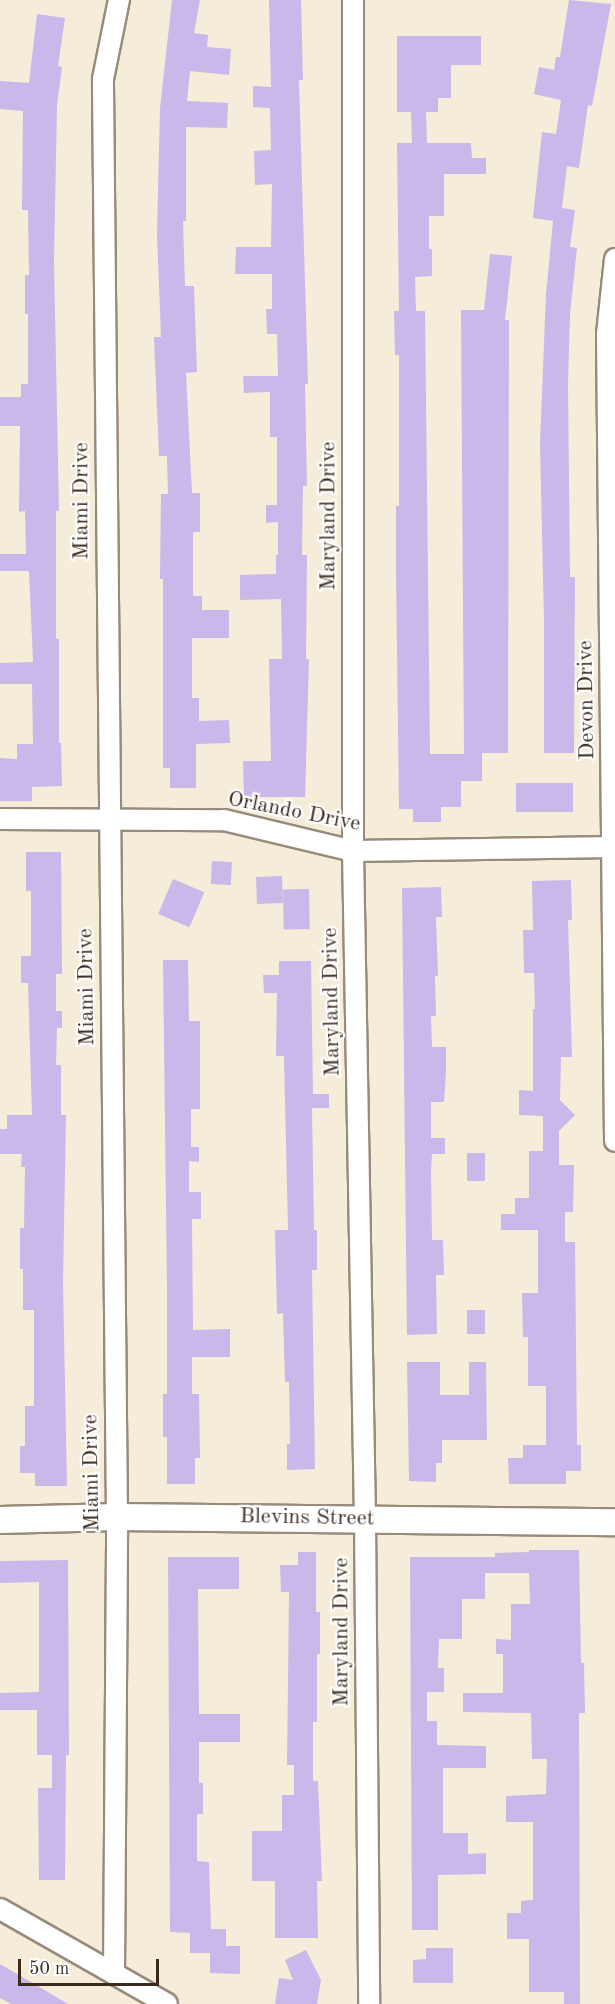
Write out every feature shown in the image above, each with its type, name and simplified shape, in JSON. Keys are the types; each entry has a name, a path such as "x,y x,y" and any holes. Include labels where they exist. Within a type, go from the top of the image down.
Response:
{"street":[{"name":"Miami Drive","path":"114,1974 117,1516 103,79 119,0"},
{"name":"Maryland Drive","path":"353,0 353,851 365,1519 369,2004"},
{"name":"Devon Drive","path":"615,259 607,334 614,847 615,1141"},
{"name":"Orlando Drive","path":"0,819 224,820 353,851 614,847"},
{"name":"Blevins Street","path":"0,1520 117,1516 615,1522"},
{"path":"0,1909 167,2004"}],"building":[{"path":"172,0 200,0 194,33 208,35 207,47 231,49 229,75 190,71 187,101 228,103 227,128 186,127 186,221 183,221 185,286 194,286 197,372 186,373 192,493 200,493 200,532 193,532 193,596 202,596 202,610 229,610 229,638 192,638 192,698 199,698 199,721 229,720 230,743 196,744 196,788 170,788 170,768 163,768 161,494 168,494 167,456 159,456 154,337 161,337 157,233 160,108"},
{"path":"269,0 301,0 303,80 299,80 308,384 305,384 307,486 303,486 302,555 307,555 306,659 309,659 305,797 244,797 243,761 271,761 269,659 282,659 281,599 240,600 240,575 276,574 276,555 278,555 278,522 266,523 266,505 277,505 277,437 270,437 270,392 244,393 243,376 278,376 277,334 267,334 266,309 272,309 272,274 235,274 236,247 271,247 272,184 255,185 254,151 271,150 270,108 253,107 253,86 271,87"},
{"path":"569,0 611,4 592,106 588,105 579,168 567,166 562,208 575,210 570,247 577,248 570,314 568,383 570,577 575,577 574,753 544,753 540,443 546,294 553,221 533,218 542,132 556,134 561,100 534,94 539,67 554,70 556,57 560,57"},
{"path":"37,14 65,18 58,66 62,67 57,105 54,262 59,511 56,511 56,639 59,639 59,743 61,743 62,786 32,787 32,801 0,801 0,758 17,759 17,744 33,744 32,684 0,684 0,663 33,662 29,571 0,571 0,554 26,554 25,511 19,512 20,426 0,426 0,397 21,397 21,384 28,384 28,314 25,314 25,275 29,275 28,210 22,210 23,111 0,109 0,81 29,83"},
{"path":"397,36 481,36 481,65 451,65 451,98 438,98 438,112 426,112 427,143 471,143 472,158 486,158 486,174 444,174 444,216 429,216 432,276 415,277 416,311 425,311 430,754 464,754 461,310 484,310 490,254 512,256 505,320 509,320 508,753 482,753 482,781 461,781 461,807 441,807 441,822 413,822 413,809 399,809 396,506 399,506 399,355 395,355 394,311 399,311 397,143 412,143 411,112 397,112"},
{"path":"516,783 573,783 573,812 516,812"},
{"path":"26,852 61,852 62,974 56,974 56,1011 62,1011 62,1028 57,1028 56,1065 61,1065 61,1115 66,1115 63,1283 67,1486 35,1486 35,1473 20,1473 20,1446 25,1446 25,1406 34,1406 34,1310 23,1310 23,1269 20,1269 20,1228 24,1228 25,1167 21,1167 22,1154 0,1154 0,1129 7,1129 7,1115 32,1115 28,983 21,983 21,956 31,956 31,891 26,891"},
{"path":"212,861 232,862 231,885 211,884"},
{"path":"282,876 283,903 257,904 256,877"},
{"path":"173,879 204,892 189,927 158,914"},
{"path":"571,880 572,920 568,920 572,1057 561,1057 560,1100 575,1115 559,1131 559,1165 574,1165 573,1212 565,1212 565,1242 575,1242 577,1445 581,1445 581,1471 566,1471 566,1484 509,1484 508,1458 523,1458 523,1445 546,1445 546,1386 528,1386 528,1337 523,1337 522,1293 538,1293 538,1230 501,1230 501,1214 515,1214 515,1198 529,1198 529,1151 543,1151 543,1116 519,1115 519,1090 533,1091 533,1009 535,1009 534,973 524,973 523,930 533,930 532,881"},
{"path":"441,887 442,917 436,917 438,976 435,976 436,1016 431,1016 432,1047 446,1047 446,1072 444,1102 431,1102 431,1138 445,1138 445,1154 432,1154 431,1171 432,1240 443,1240 444,1275 436,1275 437,1334 407,1335 402,888"},
{"path":"283,889 309,889 310,929 284,929"},
{"path":"163,960 188,960 189,1021 200,1021 200,1109 191,1109 191,1147 199,1147 199,1162 189,1161 189,1192 201,1192 201,1219 192,1219 193,1330 230,1329 230,1357 192,1357 192,1394 199,1394 200,1458 195,1458 195,1484 167,1484 167,1437 163,1437 163,1394 167,1394 167,1286"},
{"path":"279,961 311,961 313,1094 329,1094 329,1108 312,1108 314,1230 317,1230 317,1270 312,1270 315,1469 287,1470 287,1444 290,1444 289,1382 285,1382 283,1313 277,1314 275,1230 288,1230 284,1056 276,1056 277,993 264,993 263,975 279,975"},
{"path":"467,1153 485,1153 485,1181 467,1181"},
{"path":"467,1310 485,1310 485,1334 467,1334"},
{"path":"407,1362 440,1362 440,1395 469,1395 469,1362 486,1362 487,1440 442,1440 442,1463 436,1463 436,1482 409,1481"},
{"path":"529,1550 579,1550 581,1663 584,1663 585,1713 579,1713 580,2004 564,2004 564,1992 529,1992 529,1939 507,1939 507,1913 521,1913 521,1901 533,1900 533,1822 506,1822 506,1796 546,1794 547,1759 532,1759 531,1713 463,1712 463,1693 503,1693 503,1654 496,1654 496,1639 511,1640 511,1604 530,1604 529,1573 485,1573 485,1599 462,1599 462,1639 439,1639 438,1668 444,1668 444,1692 427,1692 427,1721 437,1721 437,1745 486,1746 486,1768 443,1768 443,1833 468,1833 468,1854 486,1853 486,1874 438,1875 438,1930 412,1930 410,1557 495,1557 495,1553 529,1552"},
{"path":"298,1552 316,1552 316,1612 320,1612 320,1654 317,1654 317,1722 313,1722 313,1781 318,1781 322,1881 317,1881 318,1938 275,1938 275,1881 252,1881 252,1831 282,1831 282,1795 294,1795 294,1765 287,1765 289,1592 281,1592 280,1565 298,1565"},
{"path":"168,1557 239,1557 239,1589 198,1589 199,1714 240,1714 240,1742 199,1742 199,1783 203,1783 203,1814 197,1814 197,1861 209,1862 211,1929 226,1929 226,1946 240,1946 240,1974 210,1973 210,1953 190,1953 190,1933 170,1932"},
{"path":"68,1560 69,1755 66,1755 65,1880 39,1880 38,1788 52,1788 52,1755 37,1755 37,1710 0,1710 0,1693 39,1692 39,1582 0,1583 0,1561"},
{"path":"426,1948 453,1948 453,1983 413,1983 413,1960 426,1959"},
{"path":"306,1950 321,1980 317,2004 275,2004 279,1978 293,1980 285,1960"},
{"path":"0,1964 68,2004 11,2004 0,1998"}]}
